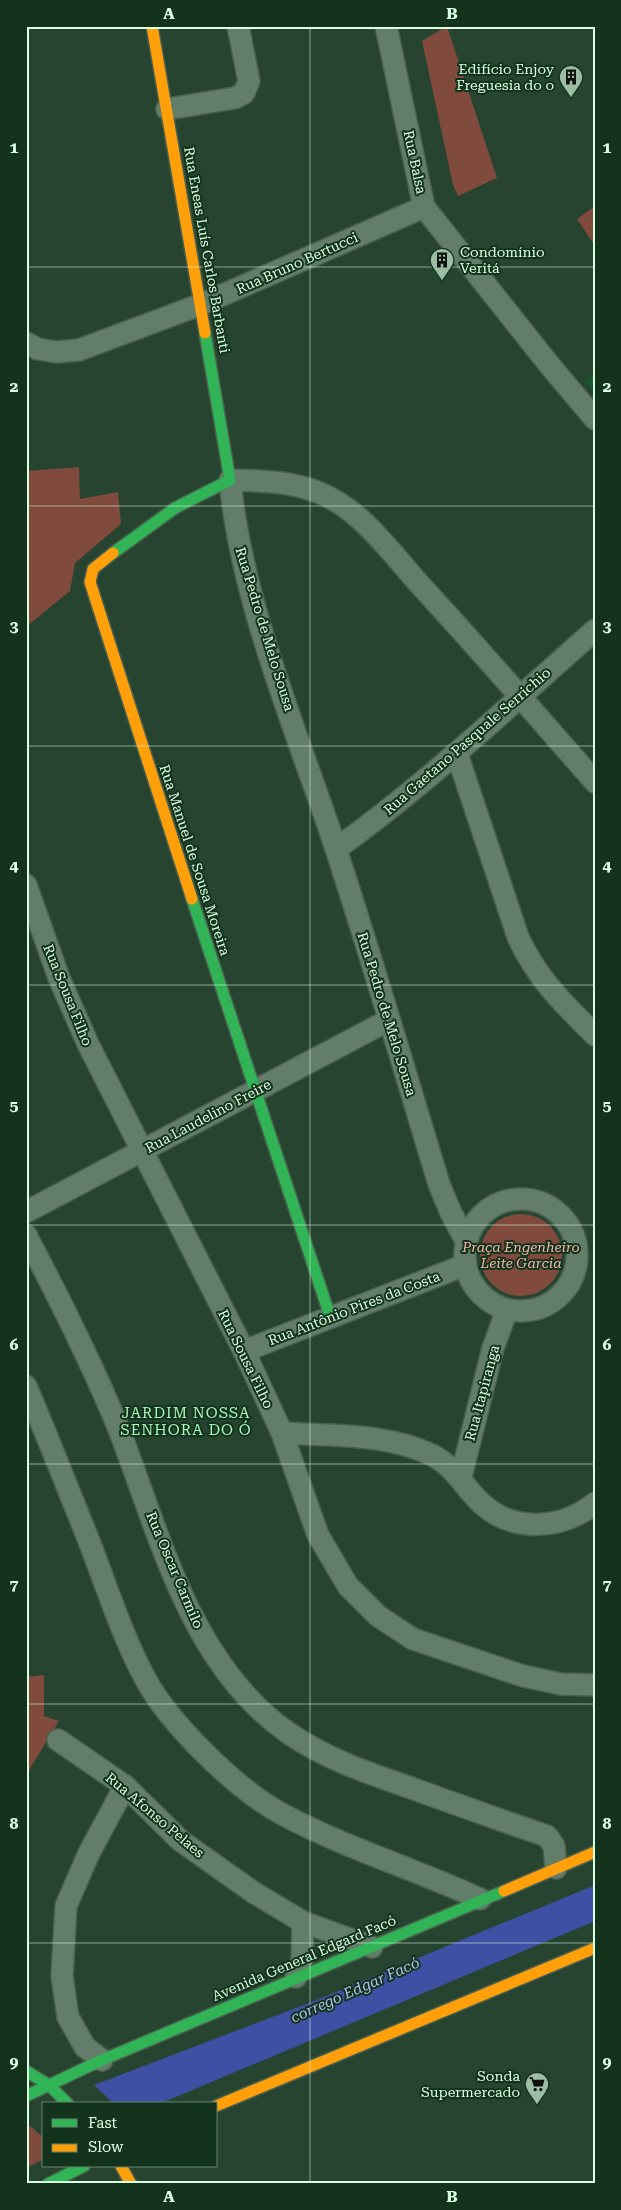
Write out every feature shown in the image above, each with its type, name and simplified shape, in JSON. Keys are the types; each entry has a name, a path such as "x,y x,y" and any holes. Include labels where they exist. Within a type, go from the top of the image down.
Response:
{"street":[{"name":"Rua Eneas Luís Carlos Barbanti","path":"152,26 202,304 230,480"},
{"path":"167,109 235,98 244,93 249,81 238,26"},
{"name":"Rua Balsa","path":"386,26 424,207 551,367 595,419"},
{"name":"Rua Bruno Bertucci","path":"26,343 38,349 57,352 79,350 202,304 424,207"},
{"path":"230,480 286,483 320,493 342,505 366,526 595,782"},
{"name":"Rua Pedro de Melo Sousa","path":"230,480 239,543 272,659 336,849 440,1184 451,1213 466,1241"},
{"name":"Rua Manuel de Sousa Moreira","path":"230,480 166,512 93,569 90,582 254,1092 330,1316"},
{"name":"Rua Gaetano Pasquale Serrichio","path":"336,849 390,809 457,754 595,630"},
{"path":"457,754 518,937 530,962 545,984 595,1036"},
{"name":"Rua Sousa Filho","path":"26,885 59,978 88,1044 244,1351 282,1433 318,1535 348,1586 378,1616 413,1639 523,1676 561,1684 595,1685"},
{"name":"Rua Laudelino Freire","path":"26,1212 389,1020"},
{"path":"525,1198 540,1201 557,1211 569,1225 576,1243 577,1262 571,1281 560,1296 544,1307 526,1312 507,1310 492,1304 480,1294 470,1280 465,1265 466,1241 473,1223 483,1212 496,1204 510,1199 525,1198"},
{"name":"Rua Oscar Carmilo","path":"26,1235 92,1367 181,1591 204,1638 228,1676 264,1714 290,1734 330,1758 547,1836 554,1846 556,1868"},
{"name":"Rua Antônio Pires da Costa","path":"244,1351 465,1265"},
{"name":"Rua Itapiranga","path":"460,1477 493,1348 507,1310"},
{"path":"26,1386 87,1535 124,1634 146,1681 175,1720 220,1767 281,1814 352,1847 451,1886 480,1900"},
{"path":"282,1433 392,1442 433,1456 460,1477 480,1502 494,1514 509,1521 528,1525 544,1525 586,1510 595,1503"},
{"name":"Rua Afonso Pelaes","path":"58,1740 125,1786 181,1841 253,1892 303,1922 372,1947"},
{"path":"102,2060 86,2047 68,2017 62,1976 66,1906 89,1853 125,1786"},
{"name":"Avenida General Edgard Facó","path":"26,2096 102,2060 595,1852"},
{"path":"296,1977 302,1960 303,1922"},
{"path":"218,2105 595,1948"},
{"path":"26,2071 48,2086 66,2102"},
{"path":"48,2184 80,2168"},
{"path":"122,2168 131,2184"}],"shaded area":[{"path":"595,372 595,392 585,381"}],"green space":[{"path":"447,26 497,178 458,196 453,185 422,41"},
{"path":"595,206 595,246 577,219"},
{"path":"79,467 80,499 118,492 121,524 75,563 70,591 26,627 26,471"},
{"name":"Praça Engenheiro Leite Garcia","path":"521,1214 537,1217 550,1226 559,1239 562,1255 559,1271 550,1284 537,1293 521,1296 505,1293 492,1284 483,1271 480,1255 483,1239 492,1226 505,1217"},
{"path":"44,1675 44,1716 59,1721 28,1772 26,1677"},
{"path":"30,2126 42,2136 42,2160 26,2168 26,2127"}],"water":[{"name":"corrego Edgar Facó","path":"595,1885 595,1921 164,2102 112,2102 94,2085 309,2003"}],"traffic: fast":[{"path":"113,553 175,508 230,480 205,333"},
{"path":"192,899 330,1316"},
{"path":"26,2096 102,2060 504,1891"},
{"path":"26,2071 49,2085 66,2102"},
{"path":"48,2184 80,2168"}],"traffic: slow":[{"path":"152,26 205,333"},
{"path":"113,553 93,569 90,582 192,899"},
{"path":"504,1891 595,1852"},
{"path":"218,2105 595,1948"},
{"path":"122,2168 131,2184"}],"place":[{"name":"Edifício Enjoy Freguesia do o","path":"571,98"},
{"name":"Condomínio Veritá","path":"442,281"},
{"name":"Sonda Supermercado","path":"537,2105"}],"district":[{"name":"JARDIM NOSSA SENHORA DO Ó","path":"186,1422"}]}
